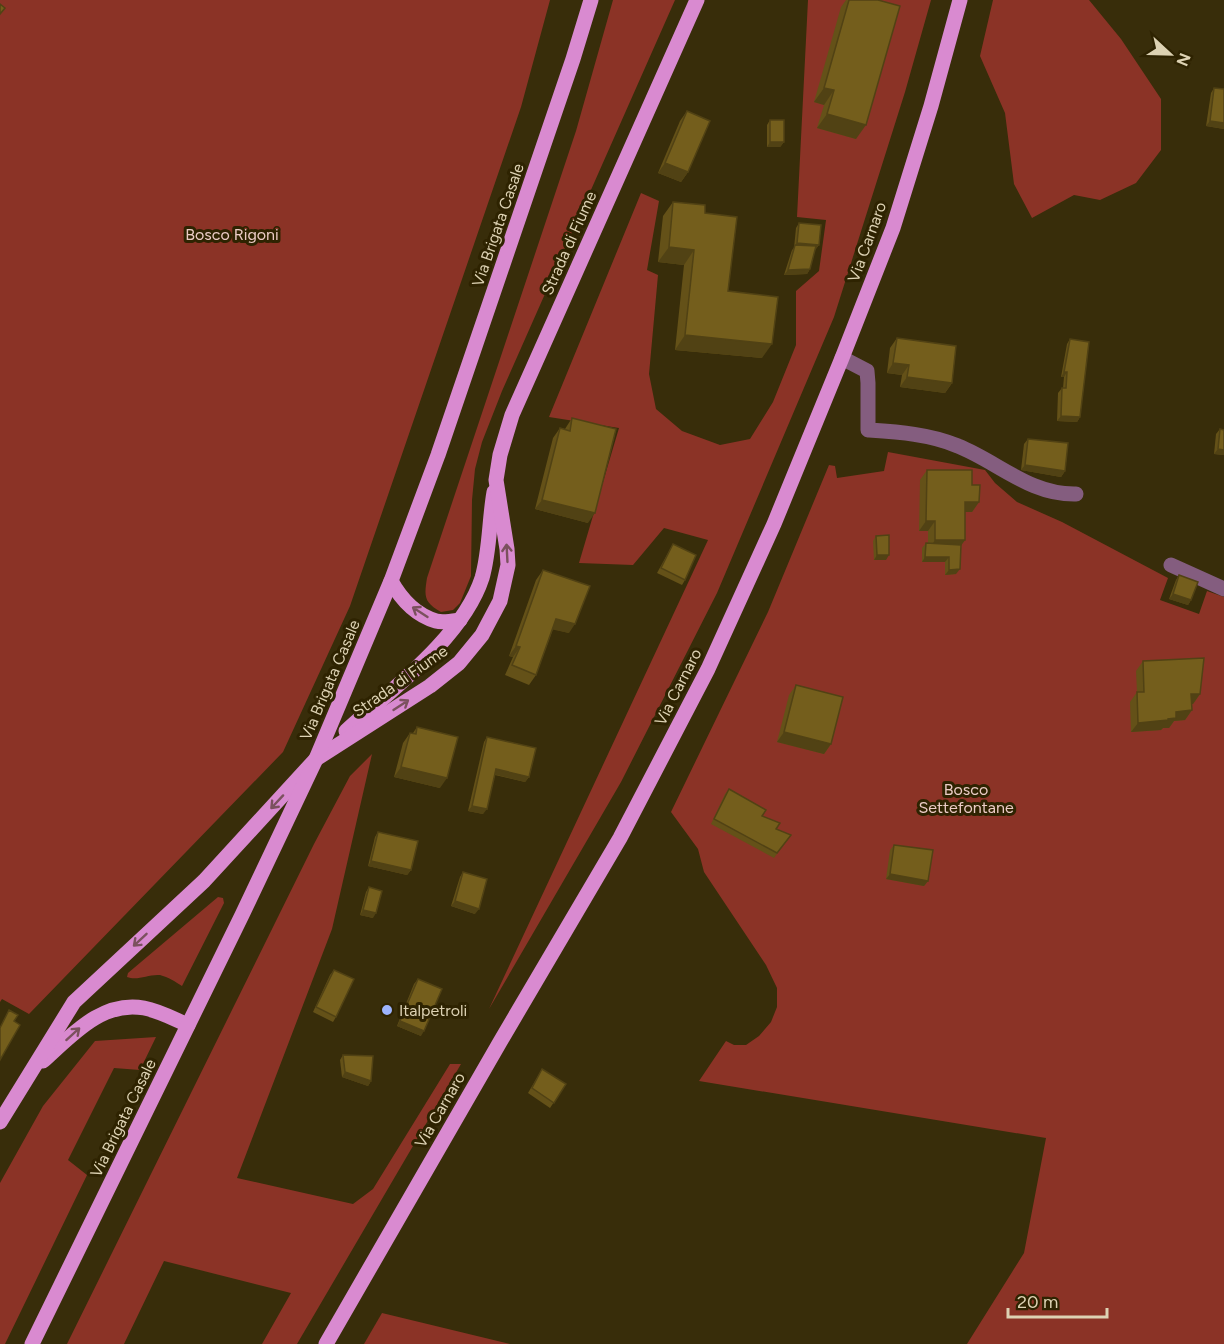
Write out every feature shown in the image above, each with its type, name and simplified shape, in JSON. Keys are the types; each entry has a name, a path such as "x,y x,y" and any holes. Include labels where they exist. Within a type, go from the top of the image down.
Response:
{"main road":[{"name":"Via Brigata Casale","path":"32,1344 316,759 391,581 438,456 591,0"},
{"name":"Strada di Fiume","path":"0,1122 74,1002 204,881 316,759 430,686 459,663 482,635 500,601 508,565 496,480 500,455 512,415 697,0"},
{"name":"Via Carnaro","path":"326,1344 632,817 708,669 774,524 893,228 931,106 960,0"},
{"path":"316,759 442,642 472,602 482,577 496,480"},
{"path":"391,581 402,600 424,616 438,622 460,620"},
{"path":"30,1073 87,1022 115,1009 142,1008 162,1013 188,1025"}],"street":[{"path":"842,358 867,371 868,430 923,436 955,444 980,456 1016,479 1038,488 1064,494 1076,494"},
{"path":"1171,565 1224,589"}],"green space":[{"name":"Bosco Rigoni","path":"0,0 550,0 521,107 350,606 283,752 29,1014 2,999 0,1002"},
{"path":"613,0 675,0 502,391 482,442 475,469 472,500 471,576 460,603 453,610 441,612 426,598 427,578 576,131"},
{"path":"808,0 931,0 905,92 834,317 717,593 621,782 489,1009 708,540 664,528 633,565 579,563 619,428 549,417 641,193 659,201 647,270 658,275 649,374 656,409 682,431 720,445 750,439 773,402 796,345 796,291 819,271 826,220 797,217"},
{"path":"993,0 1089,0 1121,39 1161,99 1161,150 1136,183 1100,200 1074,195 1032,218 1014,184 1005,113 980,56"},
{"name":"Bosco Settefontane","path":"888,452 985,470 995,483 1017,502 1062,522 1168,578 1160,600 1199,614 1207,591 1224,597 1224,1344 967,1344 1024,1253 1046,1138 699,1081 726,1041 734,1045 746,1045 759,1036 771,1022 777,1007 777,988 766,965 704,872 698,849 671,812 768,612 829,465 835,466 837,478 884,471"},
{"path":"372,754 332,929 237,1178 353,1204 373,1189 450,1064 461,1064 297,1344 262,1344 291,1293 164,1261 124,1344 67,1344 314,844 350,776"},
{"path":"218,897 223,898 224,903 182,986 160,975 127,977 128,973"},
{"path":"156,1037 140,1070 114,1068 68,1160 87,1175 5,1344 0,1344 0,1183 43,1106 95,1041"},
{"path":"382,1313 510,1344 364,1344"}],"building":[{"path":"849,0 878,0 900,6 866,125 827,114 834,90 824,88"},
{"path":"0,4 5,8 0,14"},
{"path":"1214,88 1224,89 1224,123 1210,121"},
{"path":"687,111 710,121 688,172 665,163"},
{"path":"770,120 784,120 784,142 770,142"},
{"path":"673,202 705,205 705,213 737,217 728,291 778,297 772,344 685,335 694,250 669,247"},
{"path":"799,223 821,225 819,245 797,243"},
{"path":"795,245 816,246 810,269 788,270"},
{"path":"897,338 956,346 952,383 907,377 909,365 893,363"},
{"path":"1070,339 1089,342 1080,417 1061,416 1062,388 1066,388 1067,372 1064,372"},
{"path":"572,418 616,429 595,513 542,500 560,428 570,431"},
{"path":"1220,429 1224,430 1224,450 1218,449"},
{"path":"1028,439 1068,443 1065,471 1025,465"},
{"path":"927,470 972,470 972,485 980,485 979,502 965,502 965,540 935,540 935,521 926,521"},
{"path":"889,535 889,555 877,555 876,536"},
{"path":"926,543 961,545 960,569 949,570 949,557 925,557"},
{"path":"673,544 696,555 685,580 661,568"},
{"path":"543,570 590,586 575,624 556,619 536,675 512,665 520,647 516,646"},
{"path":"1179,575 1198,582 1191,600 1173,594"},
{"path":"1204,658 1200,694 1191,694 1192,710 1176,712 1176,718 1168,720 1138,723 1137,692 1144,692 1143,661"},
{"path":"796,685 843,697 831,744 784,732"},
{"path":"417,727 458,737 447,778 401,767 410,733 416,734"},
{"path":"487,737 536,748 529,777 496,769 487,809 472,806"},
{"path":"729,789 766,810 762,816 780,823 776,829 791,835 777,853 714,819"},
{"path":"378,832 418,841 411,870 371,861"},
{"path":"894,845 933,850 928,881 890,874"},
{"path":"463,872 487,879 479,909 455,901"},
{"path":"369,887 382,891 376,913 363,910"},
{"path":"334,970 354,979 336,1017 316,1007"},
{"path":"418,979 442,989 424,1031 400,1021"},
{"path":"9,1010 18,1015 14,1021 20,1025 0,1060 0,1028"},
{"path":"343,1055 373,1056 371,1081 345,1072"},
{"path":"542,1069 566,1084 554,1103 532,1088"}],"place":[{"name":"Italpetroli","path":"387,1010"}]}
